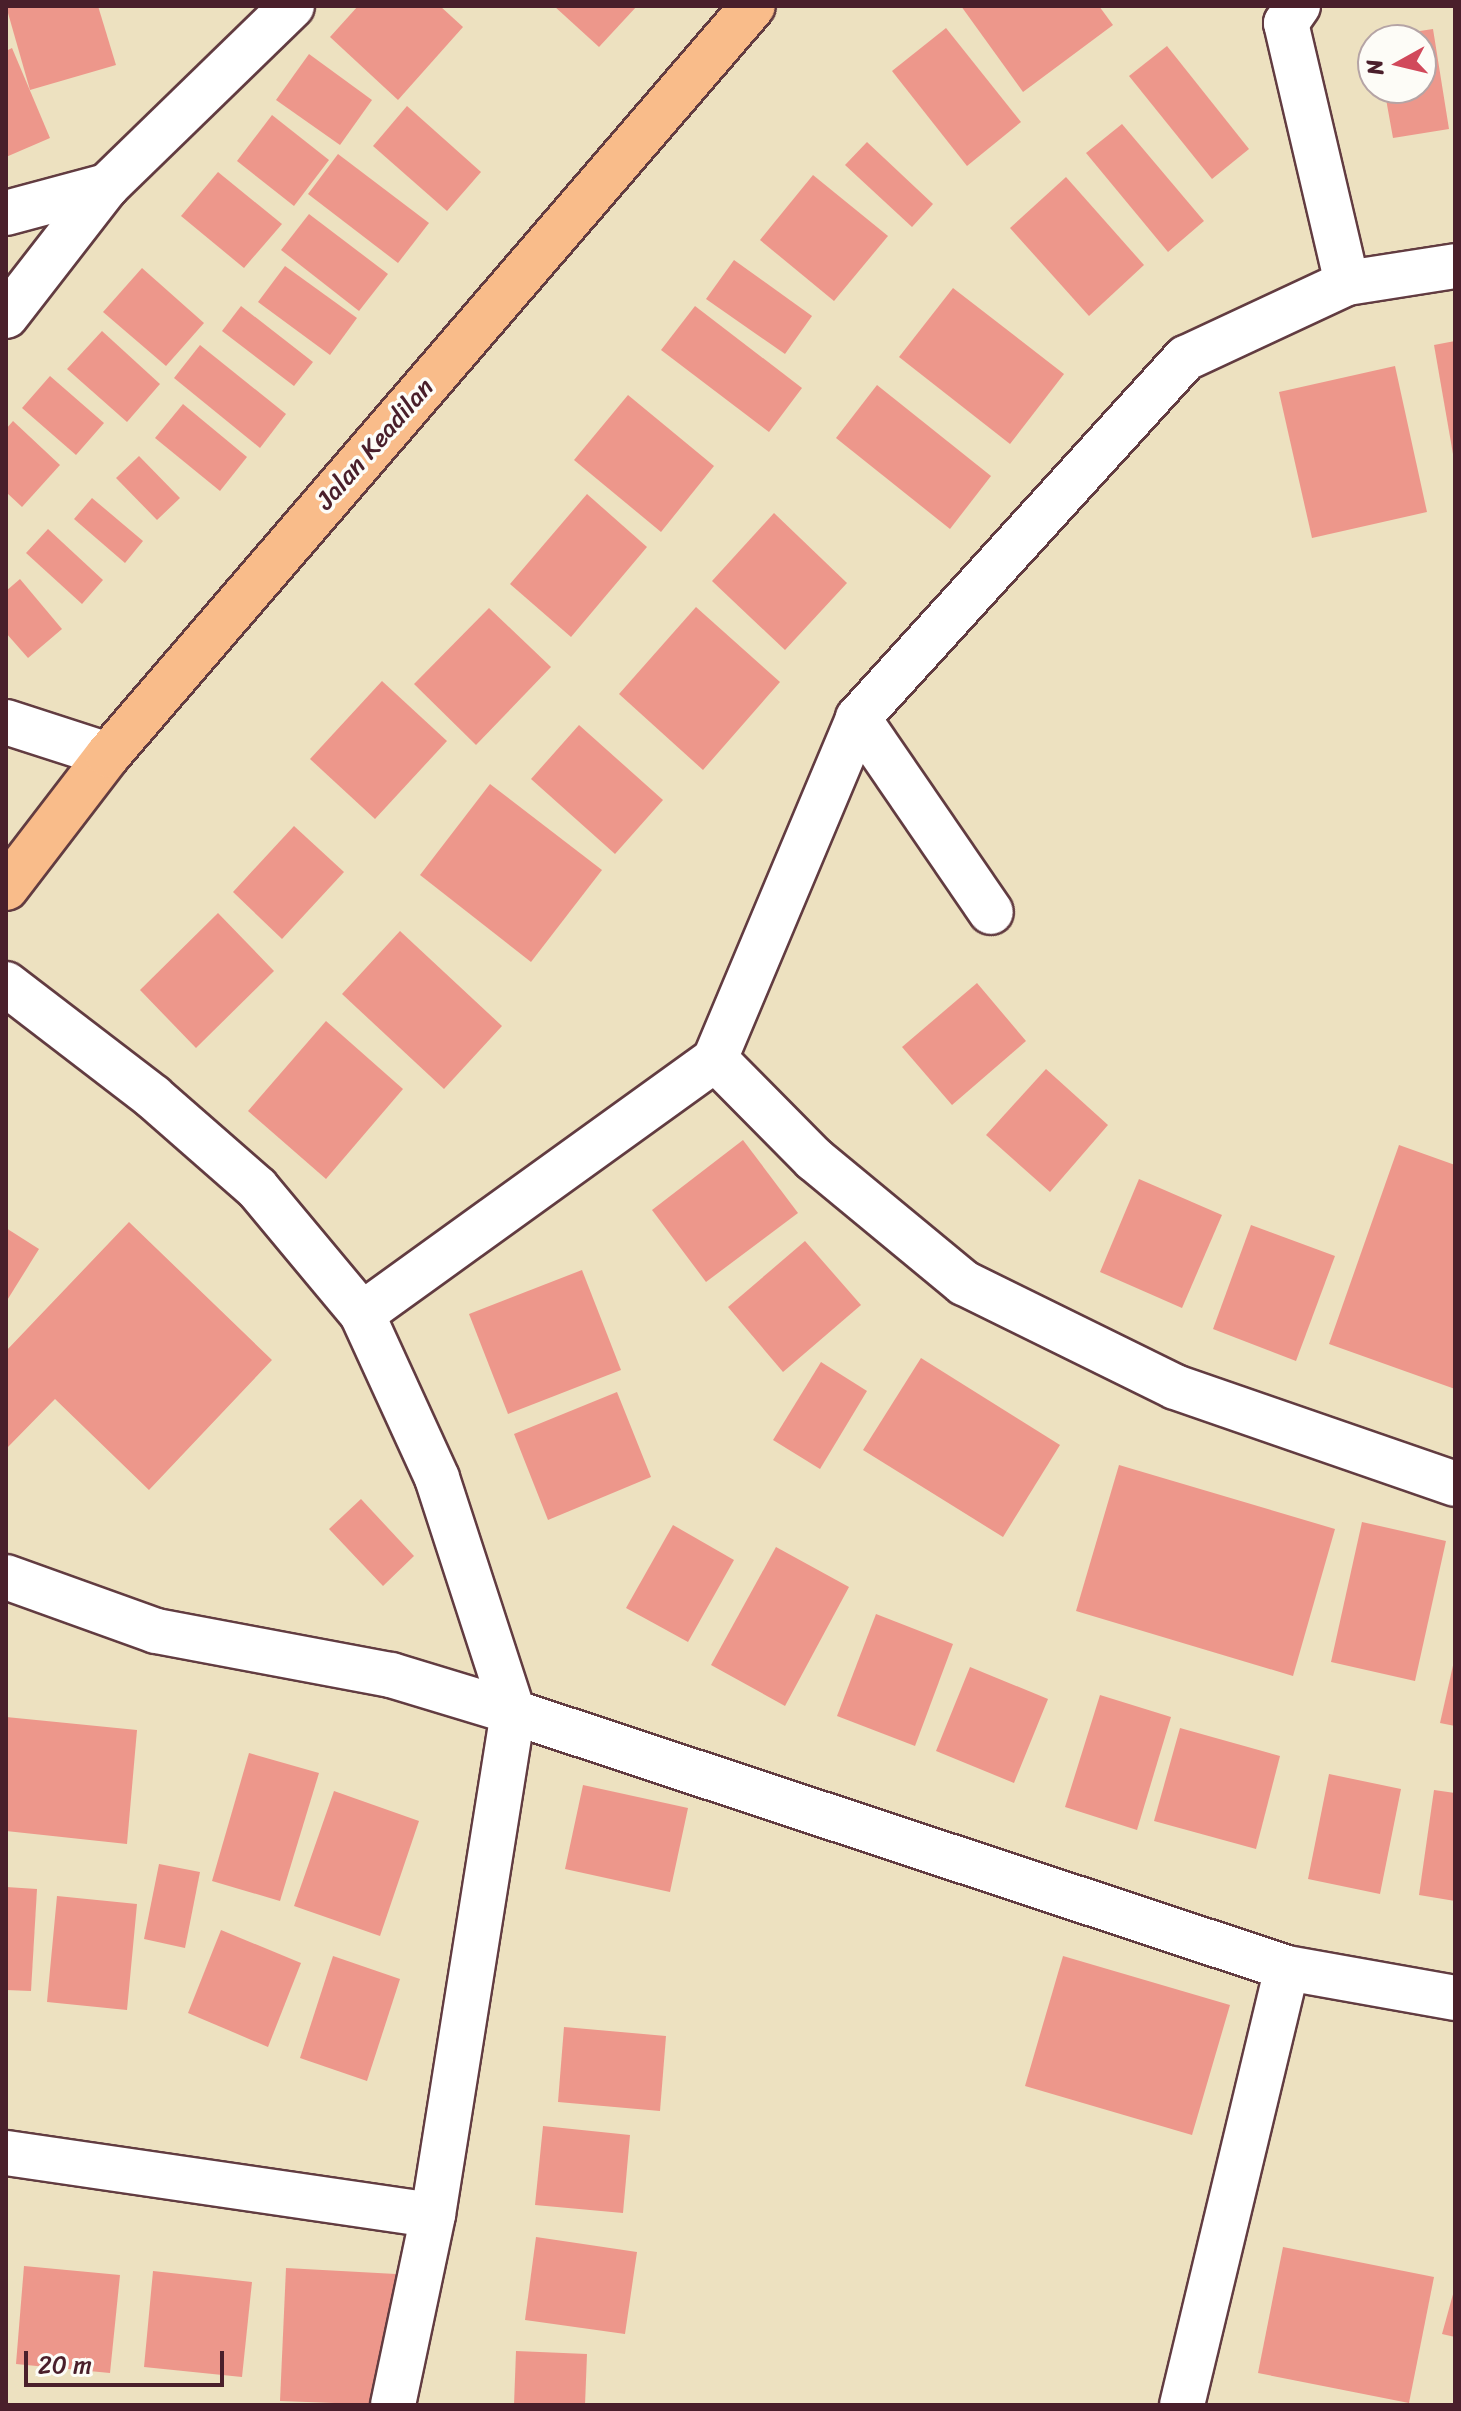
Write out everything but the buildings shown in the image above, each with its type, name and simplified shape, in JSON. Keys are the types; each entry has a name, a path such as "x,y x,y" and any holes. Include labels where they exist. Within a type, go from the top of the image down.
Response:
{"main road":[{"name":"Jalan Keadilan","path":"6,888 108,755 753,6"}],"street":[{"path":"6,316 107,186 292,6"},
{"path":"1298,6 1286,23 1347,283"},
{"path":"6,213 107,186"},
{"path":"362,1314 715,1059 858,718 1186,358 1347,283 1455,266"},
{"path":"858,718 991,912"},
{"path":"6,722 108,755"},
{"path":"6,984 153,1097 257,1188 362,1314 437,1478 513,1712 433,2215 393,2405"},
{"path":"715,1059 814,1159 964,1283 1175,1387 1455,1484"},
{"path":"6,1577 156,1631 391,1675 513,1712 1287,1968 1455,1998"},
{"path":"1182,2405 1287,1968"},
{"path":"6,2153 433,2215"}]}
